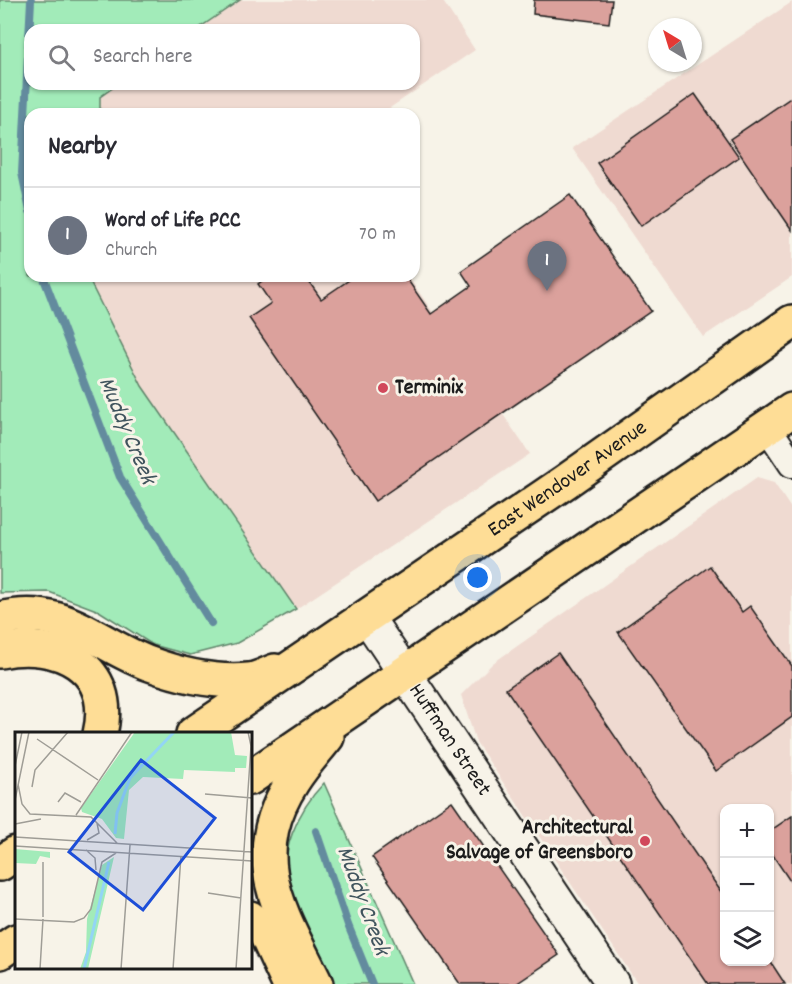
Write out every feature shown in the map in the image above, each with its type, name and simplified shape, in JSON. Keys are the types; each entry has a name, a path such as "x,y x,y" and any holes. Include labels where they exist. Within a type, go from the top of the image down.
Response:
{"highway":[{"name":"East Wendover Avenue","path":"196,732 367,617 792,322"},
{"path":"252,777 780,419"},
{"path":"0,620 18,615 64,620 149,664 205,678 250,680 294,665"},
{"path":"0,651 34,647 57,651 86,669 97,683 102,704 99,732"},
{"path":"316,984 279,909 270,875 268,844 278,810 293,781 346,712"},
{"path":"0,864 15,854"},
{"path":"252,920 264,930 289,984"},
{"path":"0,952 15,942"}],"street":[{"path":"780,419 792,464"},
{"name":"Huffman Street","path":"367,617 613,984"}],"shaded area":[{"path":"240,0 442,0 475,50 420,87 420,24 205,24"},
{"path":"792,2 792,277 703,337 572,148 687,72 702,72 702,62"},
{"path":"110,90 416,90 390,108 100,108 100,97"},
{"path":"90,282 412,282 530,454 296,609 142,386"},
{"path":"757,478 774,483 792,510 792,984 638,984 476,742 461,695 493,663"}],"green space":[{"path":"0,0 240,0 205,24 24,24 24,90 110,90 100,97 100,108 24,108 24,282 90,282 142,386 296,609 237,643 190,655 153,645 99,611 49,592 0,593"},
{"path":"324,783 413,984 333,984 299,916 289,892 285,863 292,833 306,806"}],"building":[{"path":"534,0 612,0 609,23 533,14"},
{"path":"695,94 739,157 641,226 597,163"},
{"path":"792,97 792,230 730,139"},
{"path":"570,195 651,311 375,501 249,318 271,303 258,284 261,282 309,282 321,299 346,282 409,282 431,314 471,286 461,271"},
{"path":"710,566 742,612 750,606 792,666 792,717 716,771 618,632"},
{"path":"558,653 720,890 720,966 773,966 785,984 708,984 506,689"},
{"path":"452,801 559,955 516,984 460,984 372,857"},
{"path":"792,816 792,884 774,857 774,828"}],"waterway":[{"name":"Muddy Creek","path":"30,24 31,0"},
{"name":"Muddy Creek","path":"25,108 26,90"},
{"name":"Muddy Creek","path":"24,135 22,173 24,182"},
{"name":"Muddy Creek","path":"45,282 120,477 211,623"},
{"name":"Muddy Creek","path":"316,831 348,925 372,984"}],"place":[{"name":"Word of Life PCC","path":"547,291"},
{"name":"Terminix","path":"383,388"},
{"name":"Architectural Salvage of Greensboro","path":"645,841"}]}
